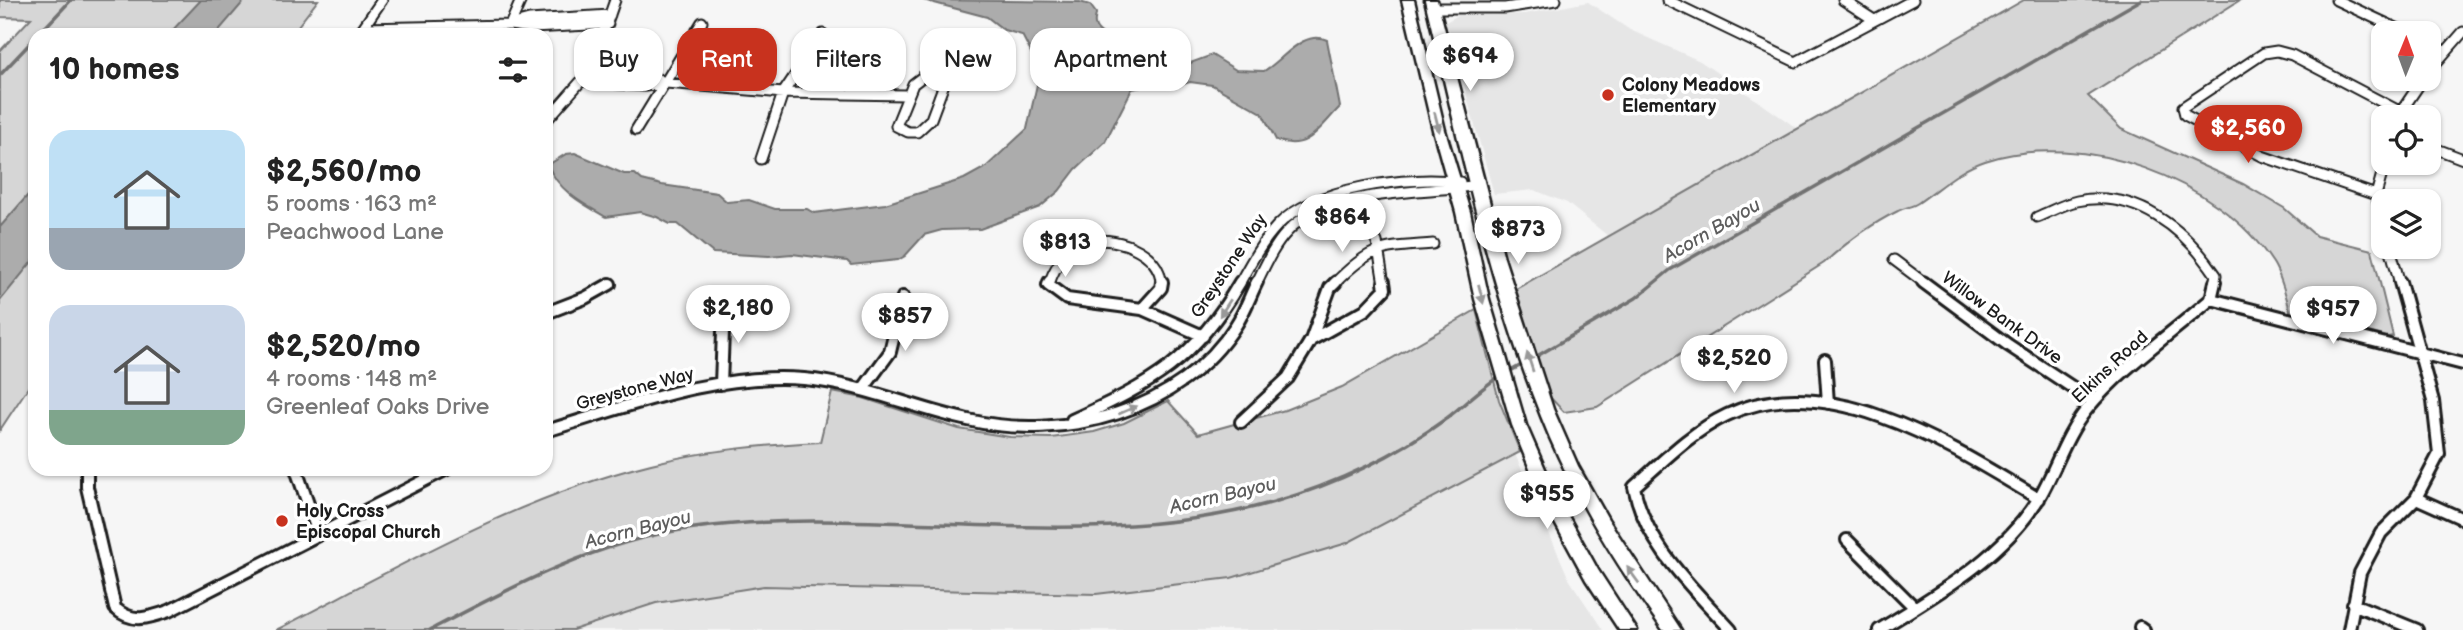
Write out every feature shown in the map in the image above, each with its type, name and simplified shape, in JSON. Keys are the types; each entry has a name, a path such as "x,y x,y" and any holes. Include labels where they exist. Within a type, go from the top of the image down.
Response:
{"main road":[{"path":"1629,630 1592,575 1549,496 1519,425 1490,327 1410,2 1432,4 1478,185 1514,312 1547,411 1588,499 1621,558 1673,630"}],"street":[{"path":"364,28 382,0"},
{"path":"510,24 521,0"},
{"path":"606,28 615,0"},
{"path":"1528,0 1543,2"},
{"path":"1432,4 1506,8 1556,0"},
{"path":"1667,0 1797,62 1913,0"},
{"path":"1843,0 1874,20"},
{"path":"2336,0 2381,21"},
{"path":"440,28 510,24 532,28 609,19"},
{"path":"636,130 702,22"},
{"path":"2441,55 2463,33"},
{"path":"2371,193 2262,156 2185,115 2183,107 2264,53 2277,51 2292,55 2382,105"},
{"path":"942,69 947,76 929,126 920,133 907,134 896,126 906,95 922,72 942,69"},
{"path":"761,159 783,93 791,81"},
{"path":"663,83 783,93 906,95"},
{"path":"553,113 574,91"},
{"path":"2441,151 2463,159"},
{"name":"Greystone Way","path":"553,429 721,384 756,379 800,379 863,389 968,421 1026,427 1112,416 1154,398 1219,346 1235,326 1284,234 1300,221 1354,201 1454,185"},
{"name":"Greystone Way","path":"1062,424 1142,387 1179,362 1203,336 1236,291 1240,277 1259,246 1282,218 1311,201 1344,190 1478,185"},
{"path":"2037,217 2079,200 2101,199 2129,203 2156,214 2179,230 2204,254 2216,275 2211,299 2463,364"},
{"path":"1311,340 1365,310 1385,289 1381,247 1375,230 1354,201"},
{"path":"1142,309 1161,288 1162,272 1156,262 1116,240 1091,240 1073,248 1052,270 1048,285 1053,292 1065,298 1142,309 1203,336"},
{"path":"1241,422 1288,378 1311,340 1330,288 1357,260 1381,247 1433,243"},
{"path":"2349,630 2360,573 2381,534 2416,498 2439,454 2432,401 2393,259"},
{"name":"Willow Bank Drive","path":"1894,260 2008,345 2093,401"},
{"path":"1240,277 1257,284"},
{"path":"553,310 585,298 610,284"},
{"path":"863,389 890,352 903,297"},
{"name":"Elkins Road","path":"1879,630 1970,569 2013,533 2039,499 2065,440 2093,401 2211,299"},
{"path":"721,384 724,306"},
{"path":"1825,360 1828,403"},
{"path":"1142,387 1154,398"},
{"path":"1731,630 1657,545 1635,506 1634,487 1676,450 1709,426 1742,409 1787,401 1828,403 1881,416 1946,445 2039,499"},
{"path":"87,476 115,608 130,619 144,620 169,611 433,476"},
{"path":"298,476 318,533"},
{"path":"2416,498 2463,519"},
{"path":"1847,540 1914,607"},
{"path":"2353,604 2417,630"}],"shaded area":[{"path":"0,0 318,0 296,28 28,28 28,388 0,430 0,51 31,18 0,17"},
{"path":"201,0 245,0 221,28 175,28"},
{"path":"923,0 1080,2 1090,5 1096,13 1097,28 1030,28 1030,50 1022,35 1016,33 1016,28 1001,28 987,17"},
{"path":"2024,0 2240,0 2088,96 2121,129 2243,184 2284,208 2316,236 2371,250 2371,259 2374,259 2393,336 2291,313 2273,263 2249,233 2218,207 2183,185 2145,168 2104,157 2063,151 2023,153 1985,161 1958,174 1918,203 1878,222 1824,263 1597,407 1564,412 1545,392 1516,289"},
{"name":"Colony Meadows Elementary","path":"1588,2 1630,30 1700,61 1798,129 1608,236 1567,203 1534,190 1494,194 1446,22 1458,15 1525,14"},
{"path":"1318,38 1327,40 1340,107 1312,136 1297,143 1287,143 1276,140 1262,113 1212,85 1191,82 1191,63 1212,55 1236,70 1264,71 1301,42"},
{"path":"1036,91 1131,91 1105,142 1076,169 1059,191 1040,207 980,229 942,230 924,235 898,260 851,265 847,261 792,254 769,256 713,253 678,224 670,224 640,212 606,217 580,202 553,175 553,162 566,154 575,153 624,174 635,174 642,180 717,193 727,202 749,200 775,209 807,209 814,213 885,204 964,179 986,167 1027,129"},
{"path":"28,195 28,267 0,301 0,227"},
{"path":"1476,310 1499,400 1520,452 1347,543 1231,578 1096,594 764,586 656,603 573,630 276,630 459,536 553,495 602,478 693,455 820,442 832,392 863,398 959,429 1010,437 1051,438 1094,432 1124,423 1168,401 1198,434 1285,410 1342,387"},
{"path":"1515,454 1569,579 1603,630 573,630 656,603 764,586 1096,594 1347,543"}],"waterway":[{"path":"45,28 71,0"},
{"name":"Acorn Bayou","path":"1532,359 1636,298 1670,270 2141,0"},
{"path":"0,75 28,45"},
{"name":"Acorn Bayou","path":"1507,373 1525,363"},
{"name":"Acorn Bayou","path":"430,630 523,583 587,555 653,535 687,529 760,522 834,521 1056,527 1129,525 1202,518 1274,502 1320,487 1386,457 1447,418 1500,376"}],"place":[{"name":"Colony Meadows Elementary","path":"1608,95"},
{"name":"Holy Cross Episcopal Church","path":"282,521"}]}
